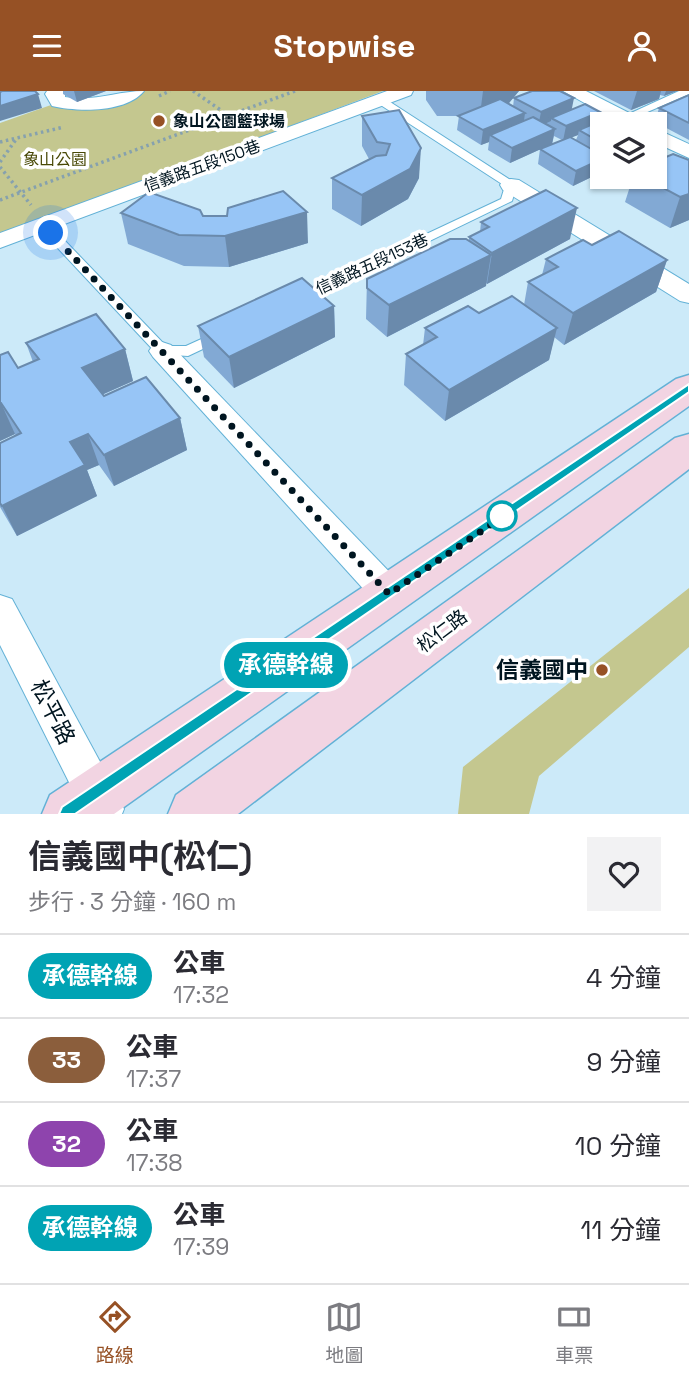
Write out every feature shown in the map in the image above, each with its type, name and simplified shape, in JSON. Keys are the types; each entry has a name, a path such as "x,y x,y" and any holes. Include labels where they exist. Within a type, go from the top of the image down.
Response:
{"street":[{"path":"56,91 54,95 59,102 99,106 135,91"},
{"name":"信義路五段150巷","path":"0,241 404,91"},
{"path":"572,91 613,112"},
{"path":"667,141 689,152"},
{"path":"511,185 689,295"},
{"path":"162,351 389,594"},
{"path":"91,808 389,594 689,389"},
{"name":"松仁路","path":"195,814 689,448"},
{"name":"松平路","path":"0,610 91,808"}],"lane":[{"path":"647,112 687,91"},
{"path":"380,100 511,185"},
{"name":"信義路五段153巷","path":"286,305 506,201 511,185"},
{"path":"42,224 162,351 188,351 237,328"}],"path":[{"path":"192,91 228,115"},
{"path":"0,200 295,91"},
{"path":"0,162 17,138"},
{"path":"0,167 37,212 42,224"}],"green space":[{"name":"象山公園","path":"143,91 383,91 0,236 0,123 51,105 87,110 114,104"},
{"path":"689,588 689,647 539,776 529,814 458,814 463,767"}],"building":[{"path":"2,91 35,91 38,94 0,106"},
{"path":"532,91 560,91 574,98 541,112 514,98"},
{"path":"689,95 689,123 667,112 659,108"},
{"path":"500,99 525,113 483,130 458,116"},
{"path":"585,104 600,112 590,112 590,116 566,126 551,118"},
{"path":"399,110 421,148 410,169 362,195 332,178 376,156 386,155 390,144 377,142 362,116"},
{"path":"533,117 555,129 512,148 490,135"},
{"path":"590,125 590,136 579,130"},
{"path":"570,137 590,148 590,165 576,171 540,149"},
{"path":"673,154 689,160 689,194 680,197 665,189 667,157"},
{"path":"546,190 577,208 492,253 469,237 489,227 481,222"},
{"path":"283,191 307,212 225,236 179,235 121,213 149,192 200,210 203,216 227,216 228,208"},
{"path":"619,231 667,260 573,313 528,282 558,267 546,259 583,240 592,245"},
{"path":"450,239 466,239 491,255 389,305 367,288 367,279"},
{"path":"302,278 334,306 229,357 198,326"},
{"path":"512,296 557,328 449,390 406,354 437,337 425,328 468,306 479,313"},
{"path":"96,314 125,349 82,368 104,396 146,377 180,418 104,455 88,434 70,442 85,465 2,506 0,443 21,433 0,403 0,355 8,352 18,368 39,359 26,343"}],"bus line":[{"name":"承德幹線","path":"69,814 689,388"}],"place":[{"name":"象山公園籃球場","path":"159,121"},
{"name":"信義國中","path":"602,670"}],"route":[{"path":"51,233 389,594 511,511 502,516"}]}
